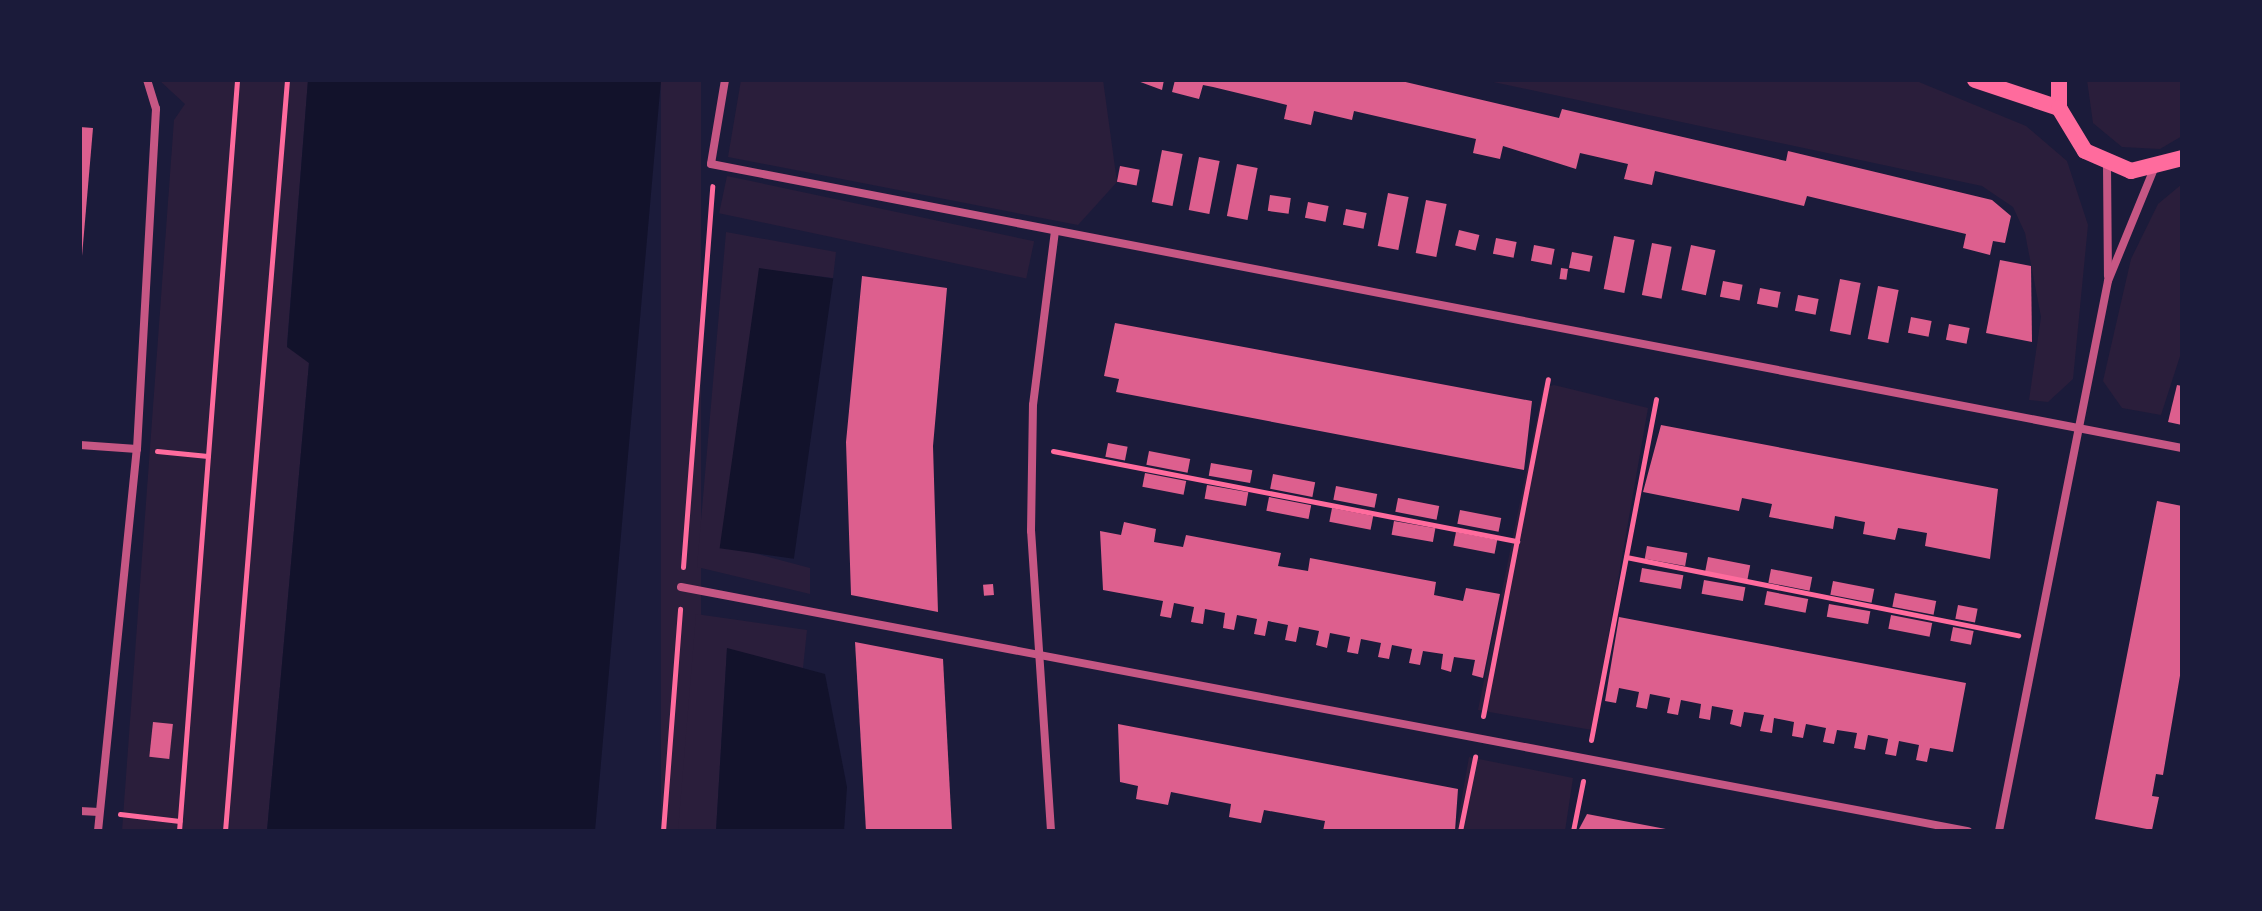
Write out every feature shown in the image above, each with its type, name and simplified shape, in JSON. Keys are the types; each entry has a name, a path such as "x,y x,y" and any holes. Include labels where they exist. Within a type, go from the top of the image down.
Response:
{"main road":[{"path":"1975,80 2059,108"},
{"path":"2059,80 2059,108 2085,151 2107,165 2154,169 2182,158"}],"street":[{"path":"98,831 137,449 156,109 147,80"},
{"path":"725,80 711,164 2182,448"},
{"path":"2107,165 2108,281"},
{"path":"1999,831 2108,281 2154,169"},
{"path":"1051,831 1032,447 1055,231"},
{"path":"80,445 137,449"},
{"path":"681,587 1968,831"},
{"path":"80,811 99,812"}],"path":[{"path":"179,831 237,80"},
{"path":"225,831 287,80"},
{"path":"663,831 713,221 711,164"},
{"path":"1460,831 1548,379"},
{"path":"1573,831 1656,399"},
{"path":"1032,447 1517,541"},
{"path":"137,449 208,456"},
{"path":"1626,557 2037,639"},
{"path":"99,812 180,821"}],"shaded area":[{"path":"159,80 308,80 287,344 309,363 267,831 122,831 174,120 185,104"},
{"path":"308,80 661,80 595,831 267,831 309,363 287,347"},
{"path":"661,80 701,80 701,831 661,831"},
{"path":"741,80 1103,80 1117,182 1078,225 728,157"},
{"path":"1484,80 1914,80 2026,126 2067,161 2088,225 2073,379 2048,402 2029,400 2041,317 2025,233 2013,207 1982,186"},
{"path":"2087,80 2182,80 2182,136 2160,149 2122,147 2093,123"},
{"path":"727,176 1034,241 1026,278 719,213"},
{"path":"2182,184 2182,350 2161,415 2122,408 2103,381 2131,259 2158,204"},
{"path":"726,232 836,252 833,278 759,269 742,550 810,568 810,594 697,567"},
{"path":"759,268 833,278 794,559 720,548"},
{"path":"1554,385 1648,408 1592,730 1478,710 1543,388"},
{"path":"696,614 807,630 803,668 727,649 716,831 678,831"},
{"path":"727,648 825,674 847,787 844,831 716,831"},
{"path":"1469,757 1573,778 1565,831 1456,831"}],"building":[{"path":"1135,80 1164,80 1162,90"},
{"path":"1175,80 1397,80 1559,118 1562,109 1786,161 1788,151 1992,200 2011,216 2005,243 1993,241 1990,255 1963,248 1966,234 1807,196 1804,206 1655,171 1652,185 1624,179 1628,164 1580,153 1576,169 1503,146 1500,159 1473,153 1476,139 1354,111 1352,120 1314,111 1311,125 1284,119 1287,105 1213,87 1203,85 1199,99 1172,92"},
{"path":"80,127 93,128 82,256 80,256"},
{"path":"1162,150 1183,154 1173,206 1152,202"},
{"path":"1199,157 1220,161 1209,214 1189,210"},
{"path":"1237,164 1258,168 1248,220 1227,216"},
{"path":"1120,166 1140,170 1137,186 1117,182"},
{"path":"1388,193 1409,197 1398,250 1378,246"},
{"path":"1270,195 1291,198 1289,214 1268,211"},
{"path":"1426,200 1447,204 1436,257 1416,253"},
{"path":"1308,202 1329,206 1326,222 1305,218"},
{"path":"1346,209 1367,213 1364,229 1343,225"},
{"path":"1459,230 1479,235 1476,251 1455,246"},
{"path":"1614,236 1635,240 1624,293 1604,289"},
{"path":"1496,238 1517,242 1514,258 1493,254"},
{"path":"1652,243 1672,247 1662,299 1642,295"},
{"path":"1534,245 1555,249 1552,265 1531,261"},
{"path":"1691,245 1715,250 1706,295 1681,290"},
{"path":"1572,252 1593,256 1590,272 1569,268"},
{"path":"2000,260 2031,266 2032,342 1986,333"},
{"path":"1561,268 1568,269 1566,280 1559,279"},
{"path":"862,276 947,288 933,446 938,612 851,595 846,442"},
{"path":"1840,279 1861,283 1851,335 1830,331"},
{"path":"1723,281 1743,285 1740,301 1720,297"},
{"path":"1878,286 1899,290 1888,343 1868,339"},
{"path":"1760,288 1781,292 1778,308 1757,304"},
{"path":"1798,295 1819,299 1816,315 1795,311"},
{"path":"1911,317 1932,321 1929,337 1908,333"},
{"path":"1115,323 1532,401 1524,470 1116,392 1119,379 1104,376"},
{"path":"1949,324 1970,328 1967,344 1946,340"},
{"path":"2177,385 2182,386 2182,425 2168,422"},
{"path":"1661,425 1998,489 1990,559 1925,546 1927,533 1898,528 1895,540 1863,534 1865,522 1835,516 1833,529 1769,517 1772,504 1742,498 1739,511 1643,492"},
{"path":"1108,443 1128,447 1125,461 1105,457"},
{"path":"1149,451 1190,459 1188,473 1146,465"},
{"path":"1211,463 1252,470 1250,483 1209,476"},
{"path":"1145,473 1186,481 1184,495 1142,487"},
{"path":"1273,474 1315,482 1312,497 1270,489"},
{"path":"1207,485 1248,492 1246,506 1205,499"},
{"path":"1336,486 1377,494 1375,508 1333,500"},
{"path":"1269,497 1311,505 1309,519 1266,511"},
{"path":"1398,498 1439,506 1437,520 1395,512"},
{"path":"2157,501 2182,506 2182,664 2163,775 2156,774 2152,796 2159,797 2152,830 2095,819"},
{"path":"1332,508 1373,516 1371,530 1329,522"},
{"path":"1460,510 1501,518 1499,532 1457,524"},
{"path":"1394,521 1435,528 1433,542 1392,535"},
{"path":"1124,522 1156,529 1154,542 1183,547 1186,535 1281,553 1278,566 1308,571 1310,558 1436,582 1434,595 1463,601 1466,588 1500,594 1483,678 1472,675 1475,660 1454,657 1451,672 1441,669 1443,654 1423,651 1420,665 1409,663 1412,649 1392,645 1389,659 1378,657 1381,643 1361,639 1358,654 1347,652 1350,637 1330,633 1327,648 1316,645 1319,631 1299,627 1296,642 1285,640 1288,625 1268,621 1265,636 1254,634 1257,619 1237,615 1234,630 1223,628 1225,613 1205,609 1203,624 1191,622 1194,607 1174,603 1171,618 1160,616 1163,601 1103,590 1100,531 1121,535"},
{"path":"1456,532 1497,540 1495,554 1453,546"},
{"path":"1647,546 1687,553 1685,566 1645,559"},
{"path":"1708,557 1750,565 1747,580 1705,572"},
{"path":"1642,568 1683,575 1681,589 1640,582"},
{"path":"1771,569 1812,577 1810,591 1768,583"},
{"path":"1704,580 1745,587 1743,601 1702,594"},
{"path":"1833,581 1874,589 1872,603 1830,595"},
{"path":"993,584 994,595 984,596 983,585"},
{"path":"1767,591 1808,599 1806,613 1764,605"},
{"path":"1895,593 1936,601 1934,615 1892,607"},
{"path":"1829,604 1870,611 1868,624 1827,617"},
{"path":"1958,605 1978,609 1975,623 1955,619"},
{"path":"1891,615 1932,623 1930,637 1888,629"},
{"path":"1619,617 1966,683 1953,752 1930,748 1927,762 1916,760 1919,745 1899,741 1896,756 1885,754 1888,739 1868,735 1865,750 1854,748 1857,733 1837,730 1834,744 1823,742 1826,728 1806,724 1803,738 1792,736 1794,722 1774,718 1772,733 1760,731 1764,715 1744,712 1741,727 1730,724 1733,710 1712,706 1710,720 1699,718 1701,704 1681,700 1678,715 1667,713 1670,698 1650,694 1647,709 1636,707 1639,692 1619,688 1616,703 1605,701"},
{"path":"1953,627 1974,631 1971,645 1950,641"},
{"path":"855,642 943,659 952,831 866,831"},
{"path":"153,722 173,724 169,759 149,757"},
{"path":"1118,724 1458,789 1455,831 1323,831 1325,821 1264,810 1261,823 1229,817 1231,804 1171,792 1168,805 1136,799 1138,786 1120,782"},
{"path":"1587,814 1671,830 1578,831"}]}
